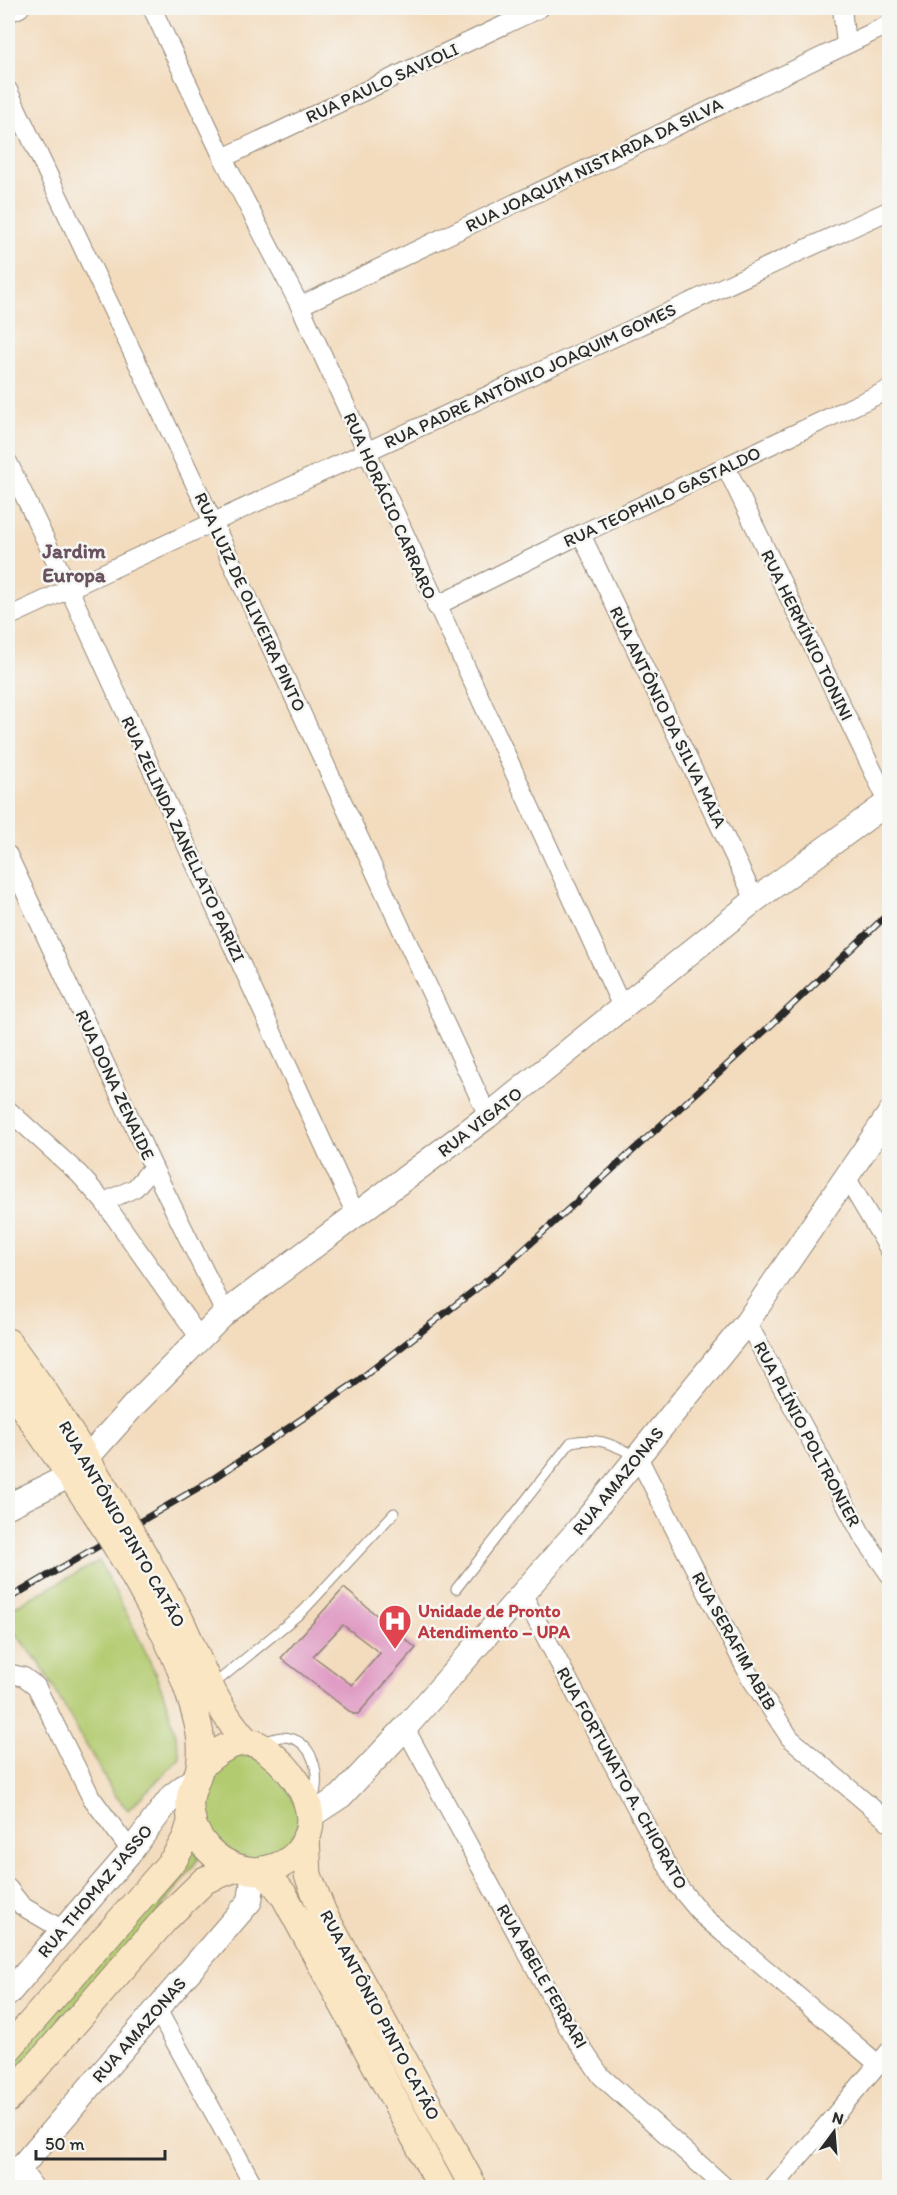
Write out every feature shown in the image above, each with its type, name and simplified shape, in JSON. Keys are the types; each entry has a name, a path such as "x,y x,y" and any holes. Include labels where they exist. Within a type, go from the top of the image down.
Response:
{"main road":[{"name":"RUA ANTÔNIO PINTO CATÃO","path":"8,1342 45,1392 78,1467"},
{"name":"RUA ANTÔNIO PINTO CATÃO","path":"8,1385 78,1467 137,1562 180,1621 209,1689 228,1721 251,1743"},
{"name":"RUA ANTÔNIO PINTO CATÃO","path":"137,1562 191,1698 201,1735 194,1792"},
{"path":"8,2049 174,1859 186,1838 194,1792 213,1754 232,1745 251,1743 269,1752 302,1787 308,1822 298,1852 285,1862 205,1880 8,2099"},
{"path":"194,1792 197,1834 211,1853 251,1870"},
{"name":"RUA ANTÔNIO PINTO CATÃO","path":"308,1822 308,1875 323,1913 474,2187"},
{"name":"RUA ANTÔNIO PINTO CATÃO","path":"251,1870 284,1895 442,2187"}],"street":[{"path":"8,13 20,8"},
{"name":"RUA HORÁCIO CARRARO","path":"152,8 223,158 300,306 622,1007"},
{"name":"RUA PAULO SAVIOLI","path":"223,158 539,8"},
{"path":"842,8 846,18 846,44"},
{"name":"RUA JOAQUIM NISTARDA DA SILVA","path":"300,306 890,24"},
{"name":"RUA LUIZ DE OLIVEIRA PINTO","path":"8,90 213,522 488,1116"},
{"name":"RUA PADRE ANTÔNIO JOAQUIM GOMES","path":"8,617 890,210"},
{"name":"RUA TEOPHILO GASTALDO","path":"436,606 581,534 890,389"},
{"name":"RUA ZELINDA ZANELLATO PARIZI","path":"8,462 69,589 357,1217"},
{"name":"RUA HERMÍNIO TONINI","path":"726,467 889,802"},
{"name":"RUA ANTÔNIO DA SILVA MAIA","path":"581,534 755,900"},
{"name":"RUA VIGATO","path":"8,1506 78,1467 199,1337 225,1313 357,1217 488,1116 755,900 889,802"},
{"name":"RUA DONA ZENAIDE","path":"8,855 153,1167 225,1313"},
{"path":"8,1110 79,1174 104,1202 199,1337"},
{"name":"RUA AMAZONAS","path":"308,1822 341,1796 405,1728 638,1457 747,1322 890,1113"},
{"path":"104,1202 135,1188 153,1167"},
{"path":"846,1177 890,1251"},
{"name":"RUA PLÍNIO POLTRONIER","path":"747,1322 862,1535 890,1575"},
{"name":"RUA SERAFIM ABIB","path":"638,1457 750,1677 790,1738 890,1823"},
{"name":"RUA FORTUNATO A. CHIORATO","path":"522,1593 678,1886 703,1917 884,2057"},
{"path":"8,1673 24,1677 36,1686 92,1797 131,1851"},
{"name":"RUA ABELE FERRARI","path":"405,1728 567,2026 601,2076 726,2187"},
{"name":"RUA THOMAZ JASSO","path":"8,1994 131,1851 172,1796 194,1792"},
{"name":"RUA AMAZONAS","path":"14,2175 250,1901 251,1870"},
{"path":"8,1888 22,1906 63,1929"},
{"path":"157,2009 255,2187"},
{"path":"772,2187 884,2057"},
{"path":"14,2175 34,2187"}],"lane":[{"path":"456,1588 571,1443 586,1439 604,1440 638,1457"},
{"path":"209,1689 303,1611 394,1514"}],"green space":[{"path":"99,1561 136,1632 158,1681 175,1731 180,1758 128,1810 114,1794 39,1662 8,1625 8,1610"},
{"path":"245,1755 265,1761 279,1773 300,1812 297,1831 279,1857 242,1863 204,1833 202,1781 227,1757"},
{"path":"191,1845 199,1858 156,1915 8,2084 8,2057"}],"building":[{"name":"Unidade de Pronto Atendimento – UPA","path":"344,1588 416,1648 358,1714 353,1714 281,1658","holes":["343,1625 380,1653 352,1685 313,1656"]}],"railway":[{"path":"8,1599 213,1479 355,1383 507,1265 770,1026 890,912"}],"place":[{"name":"Unidade de Pronto Atendimento – UPA","path":"395,1650"}],"district":[{"name":"Jardim Europa","path":"74,563"}]}
